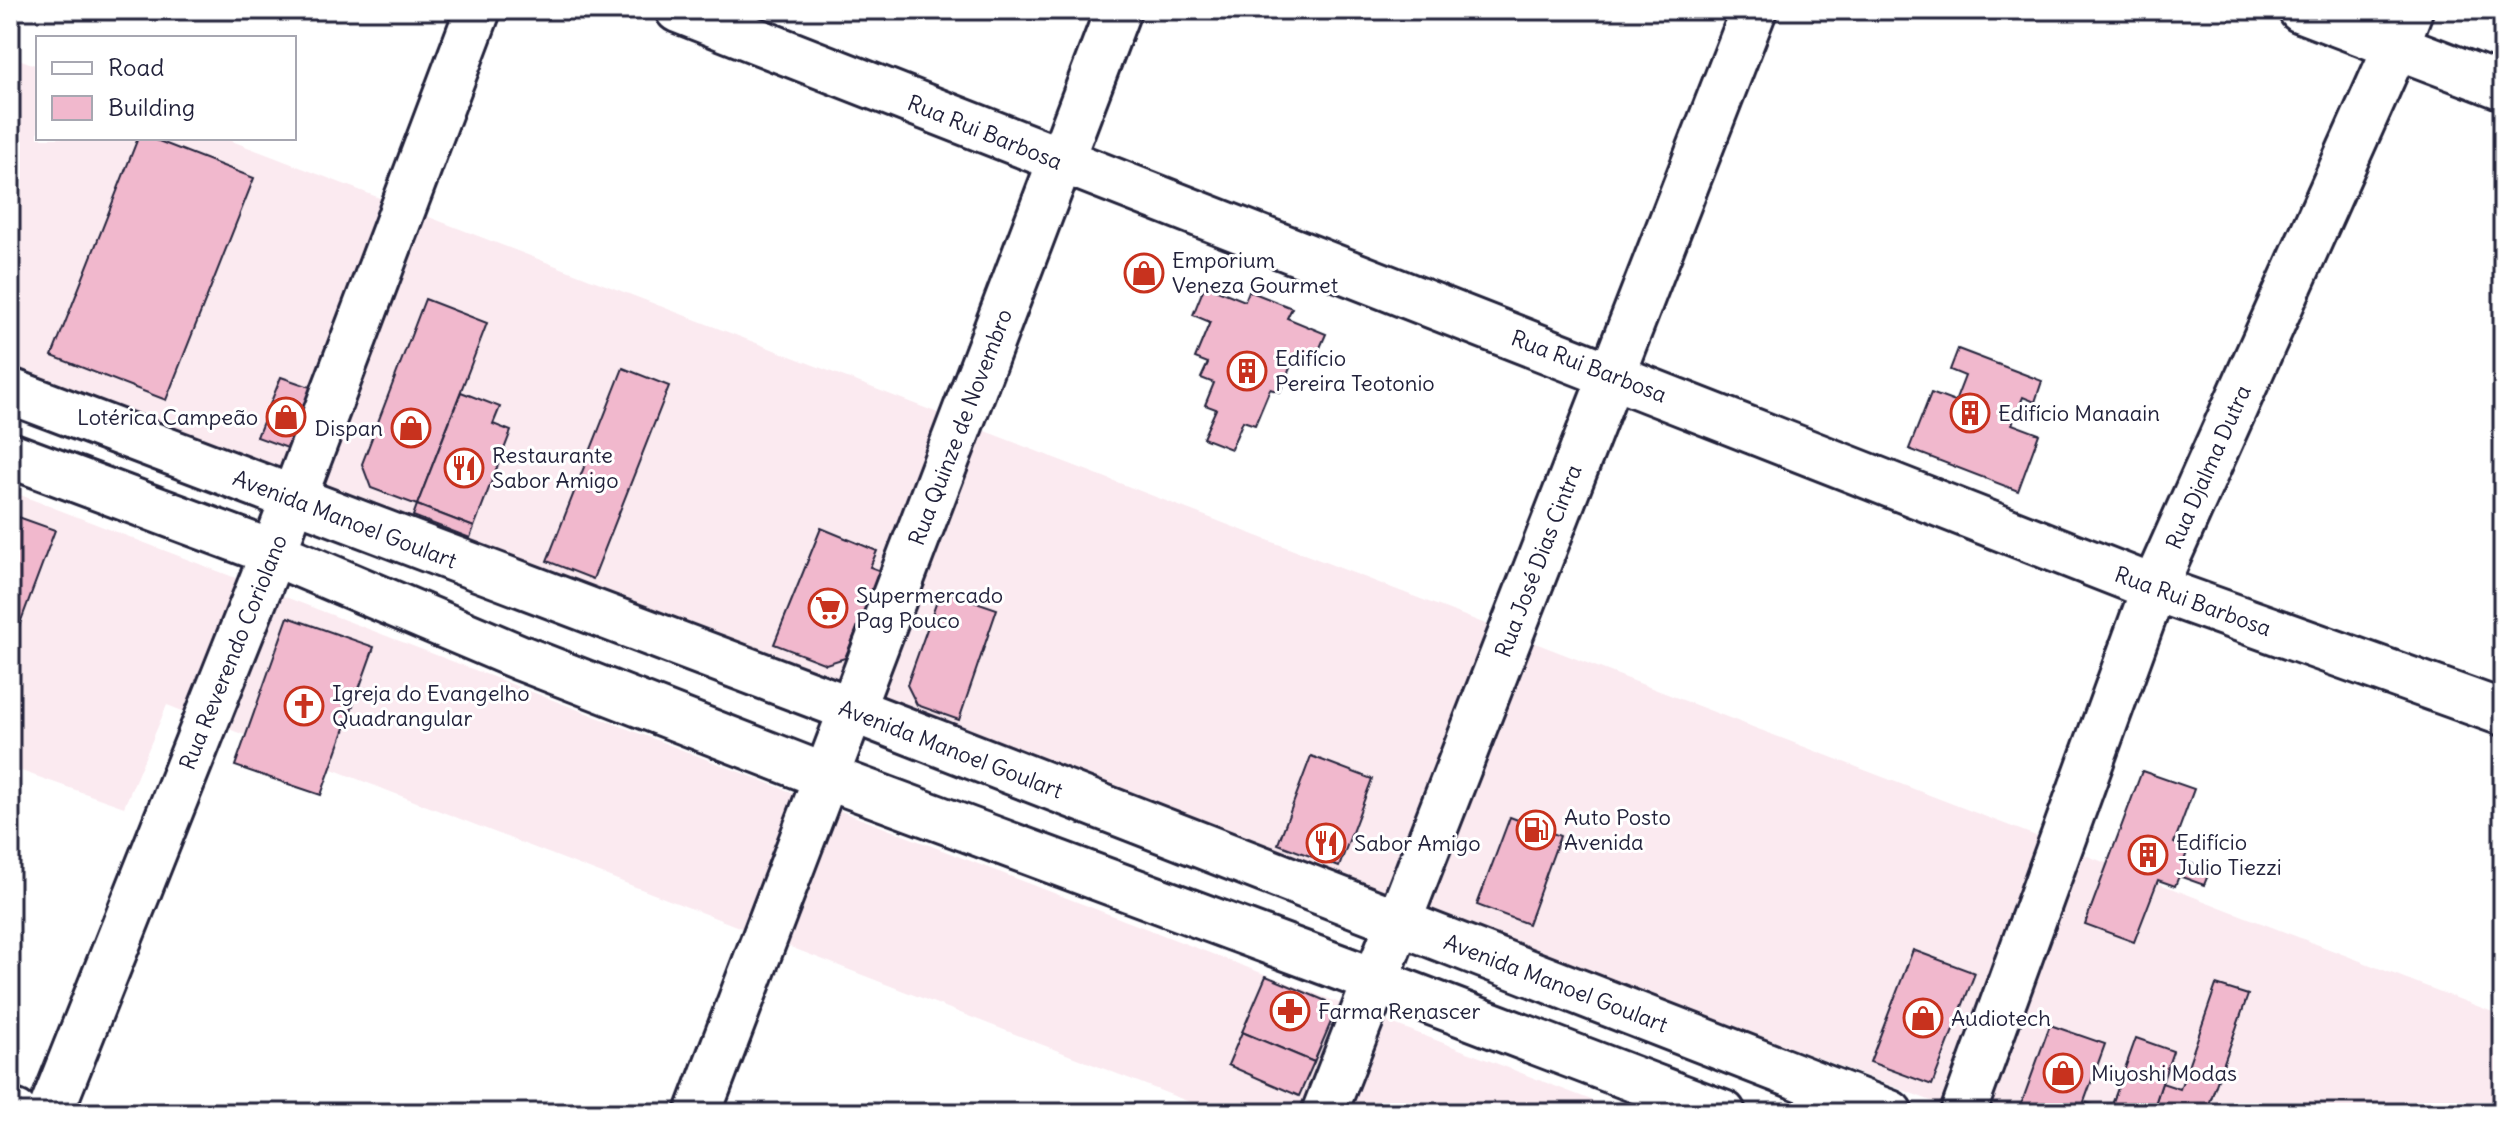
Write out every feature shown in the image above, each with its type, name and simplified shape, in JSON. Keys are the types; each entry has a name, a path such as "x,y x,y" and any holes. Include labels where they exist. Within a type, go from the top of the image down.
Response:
{"street":[{"name":"Rua Reverendo Coriolano","path":"50,1113 273,553 478,10"},
{"name":"Rua Rui Barbosa","path":"678,10 2154,588 2503,713"},
{"name":"Rua Quinze de Novembro","path":"698,1113 1118,10"},
{"name":"Rua José Dias Cintra","path":"1324,1113 1754,10"},
{"path":"2301,10 2403,29 2503,87"},
{"name":"Rua Djalma Dutra","path":"1963,1113 2154,588 2403,29"},
{"name":"Avenida Manoel Goulart","path":"10,391 853,710 1890,1113"},
{"path":"10,455 273,553 521,658 827,777 1723,1113"},
{"path":"10,1111 16,1113"}],"shaded area":[{"path":"10,56 36,65 36,140 229,140 2503,1016 2503,1113 1963,1113 10,370"},
{"path":"10,491 1625,1113 1218,1113 167,705 124,807 10,767"}],"building":[{"path":"137,140 156,140 254,178 166,400 52,356"},
{"name":"Edifício Pereira Teotonio","path":"1205,285 1245,301 1249,291 1292,308 1287,318 1326,334 1313,364 1295,356 1280,392 1270,389 1255,425 1243,421 1231,449 1203,438 1216,409 1205,405 1214,383 1201,378 1208,363 1195,358 1210,322 1193,315"},
{"name":"Dispan","path":"425,299 487,323 417,505 371,488 362,464"},
{"name":"Edifício Manaain","path":"1958,349 2042,381 2035,402 2023,397 2012,424 2039,434 2018,491 1909,449 1931,393 1955,402 1965,376 1950,370"},
{"path":"623,368 669,386 593,579 547,561"},
{"name":"Lotérica Campeão","path":"281,377 316,389 293,450 257,437"},
{"path":"461,392 500,407 493,424 511,431 474,527 417,505"},
{"path":"417,505 474,527 470,538 413,516"},
{"path":"10,514 55,530 13,642 10,641"},
{"name":"Supermercado Pag Pouco","path":"821,528 877,551 870,567 881,571 845,658 826,664 774,644"},
{"path":"941,590 997,609 959,720 917,705 907,685"},
{"name":"Igreja do Evangelho Quadrangular","path":"288,617 374,647 321,795 235,766"},
{"path":"1311,756 1372,779 1339,867 1278,844"},
{"name":"Edifício Julio Tiezzi","path":"2142,771 2194,789 2174,843 2188,849 2184,861 2210,870 2204,885 2179,876 2175,886 2158,880 2134,942 2085,924"},
{"path":"1510,817 1560,836 1528,924 1477,905"},
{"name":"Audiotech","path":"1913,950 1975,973 1932,1085 1870,1062"},
{"name":"Farma Renascer","path":"1266,976 1326,1001 1331,1022 1314,1062 1242,1032"},
{"path":"2216,985 2248,995 2206,1113 2152,1113 2162,1083 2180,1089"},
{"name":"Miyoshi Modas","path":"2050,1025 2105,1044 2084,1102 2109,1113 2018,1113"},
{"path":"1242,1032 1314,1062 1299,1096 1228,1065"},
{"path":"2136,1038 2173,1051 2152,1113 2109,1113"}],"place":[{"name":"Emporium Veneza Gourmet","path":"1144,273"},
{"name":"Edifício Pereira Teotonio","path":"1247,371"},
{"name":"Edifício Manaain","path":"1970,413"},
{"name":"Lotérica Campeão","path":"286,417"},
{"name":"Dispan","path":"411,428"},
{"name":"Restaurante Sabor Amigo","path":"464,468"},
{"name":"Supermercado Pag Pouco","path":"828,608"},
{"name":"Igreja do Evangelho Quadrangular","path":"304,706"},
{"name":"Auto Posto Avenida","path":"1536,830"},
{"name":"Sabor Amigo","path":"1326,843"},
{"name":"Edifício Julio Tiezzi","path":"2148,855"},
{"name":"Farma Renascer","path":"1290,1011"},
{"name":"Audiotech","path":"1923,1018"},
{"name":"Miyoshi Modas","path":"2063,1073"}]}
